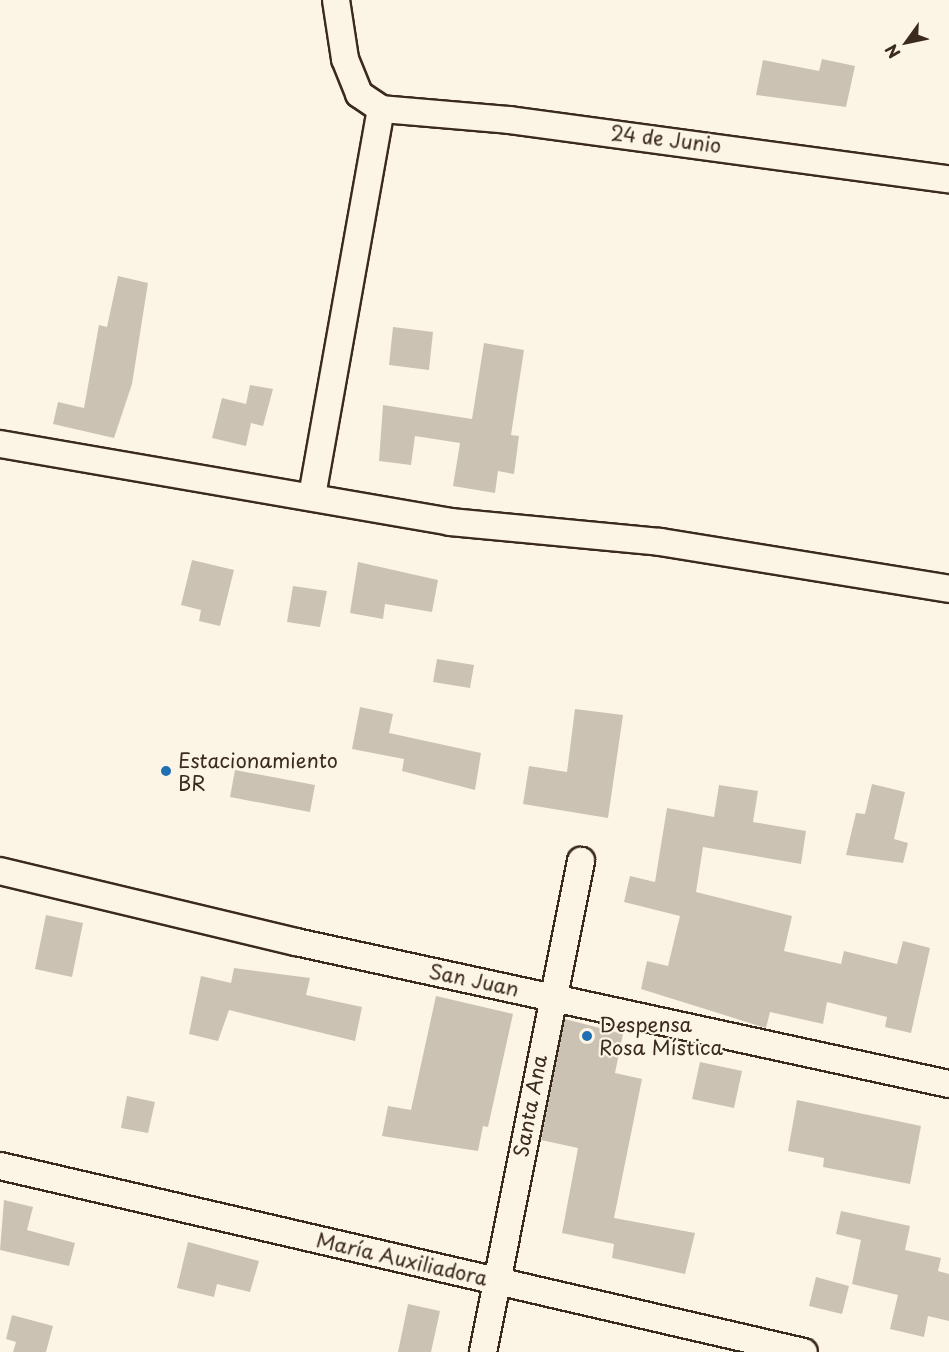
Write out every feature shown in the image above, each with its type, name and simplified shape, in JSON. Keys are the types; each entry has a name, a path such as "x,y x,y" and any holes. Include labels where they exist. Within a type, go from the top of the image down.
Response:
{"street":[{"path":"312,496 381,109 359,94 345,59 336,0"},
{"name":"24 de Junio","path":"381,109 545,124 949,179"},
{"path":"0,444 312,496 450,522 660,542 949,590"},
{"name":"Santa Ana","path":"483,1352 551,996 581,861"},
{"name":"San Juan","path":"0,871 949,1084"},
{"name":"María Auxiliadora","path":"0,1166 804,1352"}],"building":[{"path":"822,59 855,66 846,107 756,95 763,60 819,71"},
{"path":"118,276 148,283 132,384 114,438 53,424 58,402 84,408 99,325 107,327"},
{"path":"393,327 433,332 429,370 389,365"},
{"path":"484,343 524,350 511,435 519,436 514,474 498,471 495,493 453,486 460,443 415,436 411,465 379,461 383,405 472,419"},
{"path":"250,385 273,389 263,426 251,423 246,446 212,438 222,398 246,404"},
{"path":"192,560 234,570 220,626 199,621 201,610 181,605"},
{"path":"358,562 438,580 432,612 385,604 383,619 350,613"},
{"path":"293,586 327,591 320,627 287,622"},
{"path":"437,659 474,665 470,688 433,682"},
{"path":"360,707 393,714 389,733 481,753 475,790 402,771 404,759 352,749"},
{"path":"575,709 623,715 608,818 523,804 529,766 567,772"},
{"path":"235,770 315,785 310,812 230,797"},
{"path":"872,784 905,792 894,839 908,843 903,863 846,855 856,813 865,814"},
{"path":"719,785 758,791 753,822 806,831 801,864 703,847 696,892 792,916 784,951 841,964 844,951 897,964 903,941 930,948 911,1033 885,1027 887,1017 827,1002 823,1024 770,1012 766,1028 641,989 647,961 668,966 680,916 624,902 630,876 655,882 667,808 714,817"},
{"path":"46,915 83,923 72,977 35,969"},
{"path":"234,968 310,978 306,995 362,1007 355,1041 229,1010 218,1041 189,1034 201,976 231,983"},
{"path":"436,996 513,1014 488,1127 483,1126 478,1151 382,1136 388,1106 411,1110"},
{"path":"565,1019 623,1034 615,1073 642,1079 614,1218 695,1233 685,1274 612,1258 614,1244 562,1233 578,1148 541,1140"},
{"path":"700,1062 742,1071 734,1108 692,1099"},
{"path":"127,1096 155,1102 148,1133 121,1128"},
{"path":"797,1100 921,1126 910,1184 823,1167 824,1158 788,1151"},
{"path":"4,1200 33,1207 27,1230 75,1243 69,1266 0,1250"},
{"path":"841,1211 910,1226 905,1250 941,1258 938,1271 949,1274 949,1321 928,1316 924,1337 890,1329 898,1295 852,1284 861,1240 836,1234"},
{"path":"188,1242 259,1261 250,1292 217,1284 214,1297 177,1288"},
{"path":"816,1277 849,1286 842,1314 809,1306"},
{"path":"408,1304 440,1311 431,1352 398,1352"},
{"path":"12,1315 53,1326 46,1352 13,1352 16,1342 6,1339"}],"place":[{"name":"Estacionamiento BR","path":"166,771"},
{"name":"Despensa Rosa Mística","path":"587,1036"}]}
